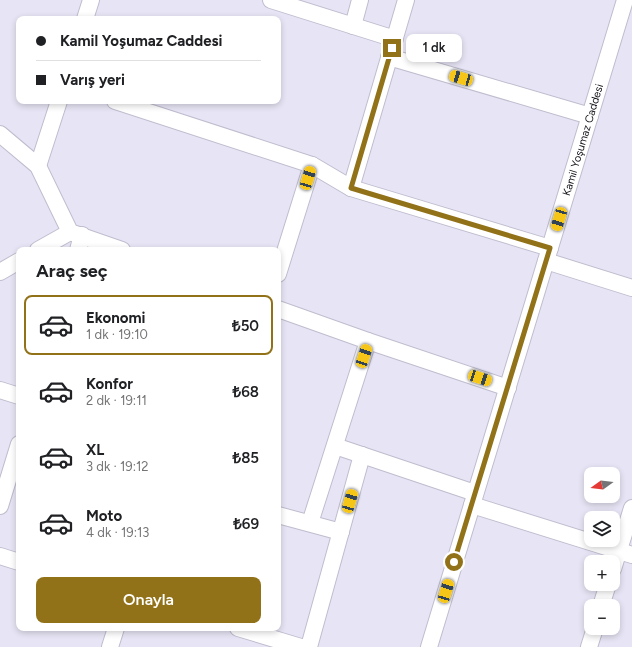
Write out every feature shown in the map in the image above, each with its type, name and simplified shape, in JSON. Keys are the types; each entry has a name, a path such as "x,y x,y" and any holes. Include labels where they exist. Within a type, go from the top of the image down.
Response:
{"street":[{"path":"86,16 91,0"},
{"path":"271,0 395,39"},
{"path":"353,26 360,0"},
{"path":"351,188 406,0"},
{"name":"Kamil Yoşumaz Caddesi","path":"429,647 626,0"},
{"path":"389,57 590,116"},
{"path":"38,166 58,104"},
{"path":"124,104 312,165 351,188 548,255 632,288"},
{"path":"0,134 38,166 77,239"},
{"path":"281,264 312,165"},
{"path":"49,247 77,239 110,247"},
{"path":"0,272 16,263"},
{"path":"281,310 508,388"},
{"path":"310,523 368,341"},
{"path":"0,390 16,395"},
{"path":"335,446 362,455 474,499 625,553 632,508"},
{"path":"0,506 16,454"},
{"path":"309,647 362,455"},
{"path":"281,516 341,532"},
{"path":"0,556 16,561"},
{"path":"110,647 115,631"},
{"path":"248,631 302,647"},
{"path":"589,647 592,635"}],"route":[{"path":"392,48 351,188 550,248 454,562"}]}
